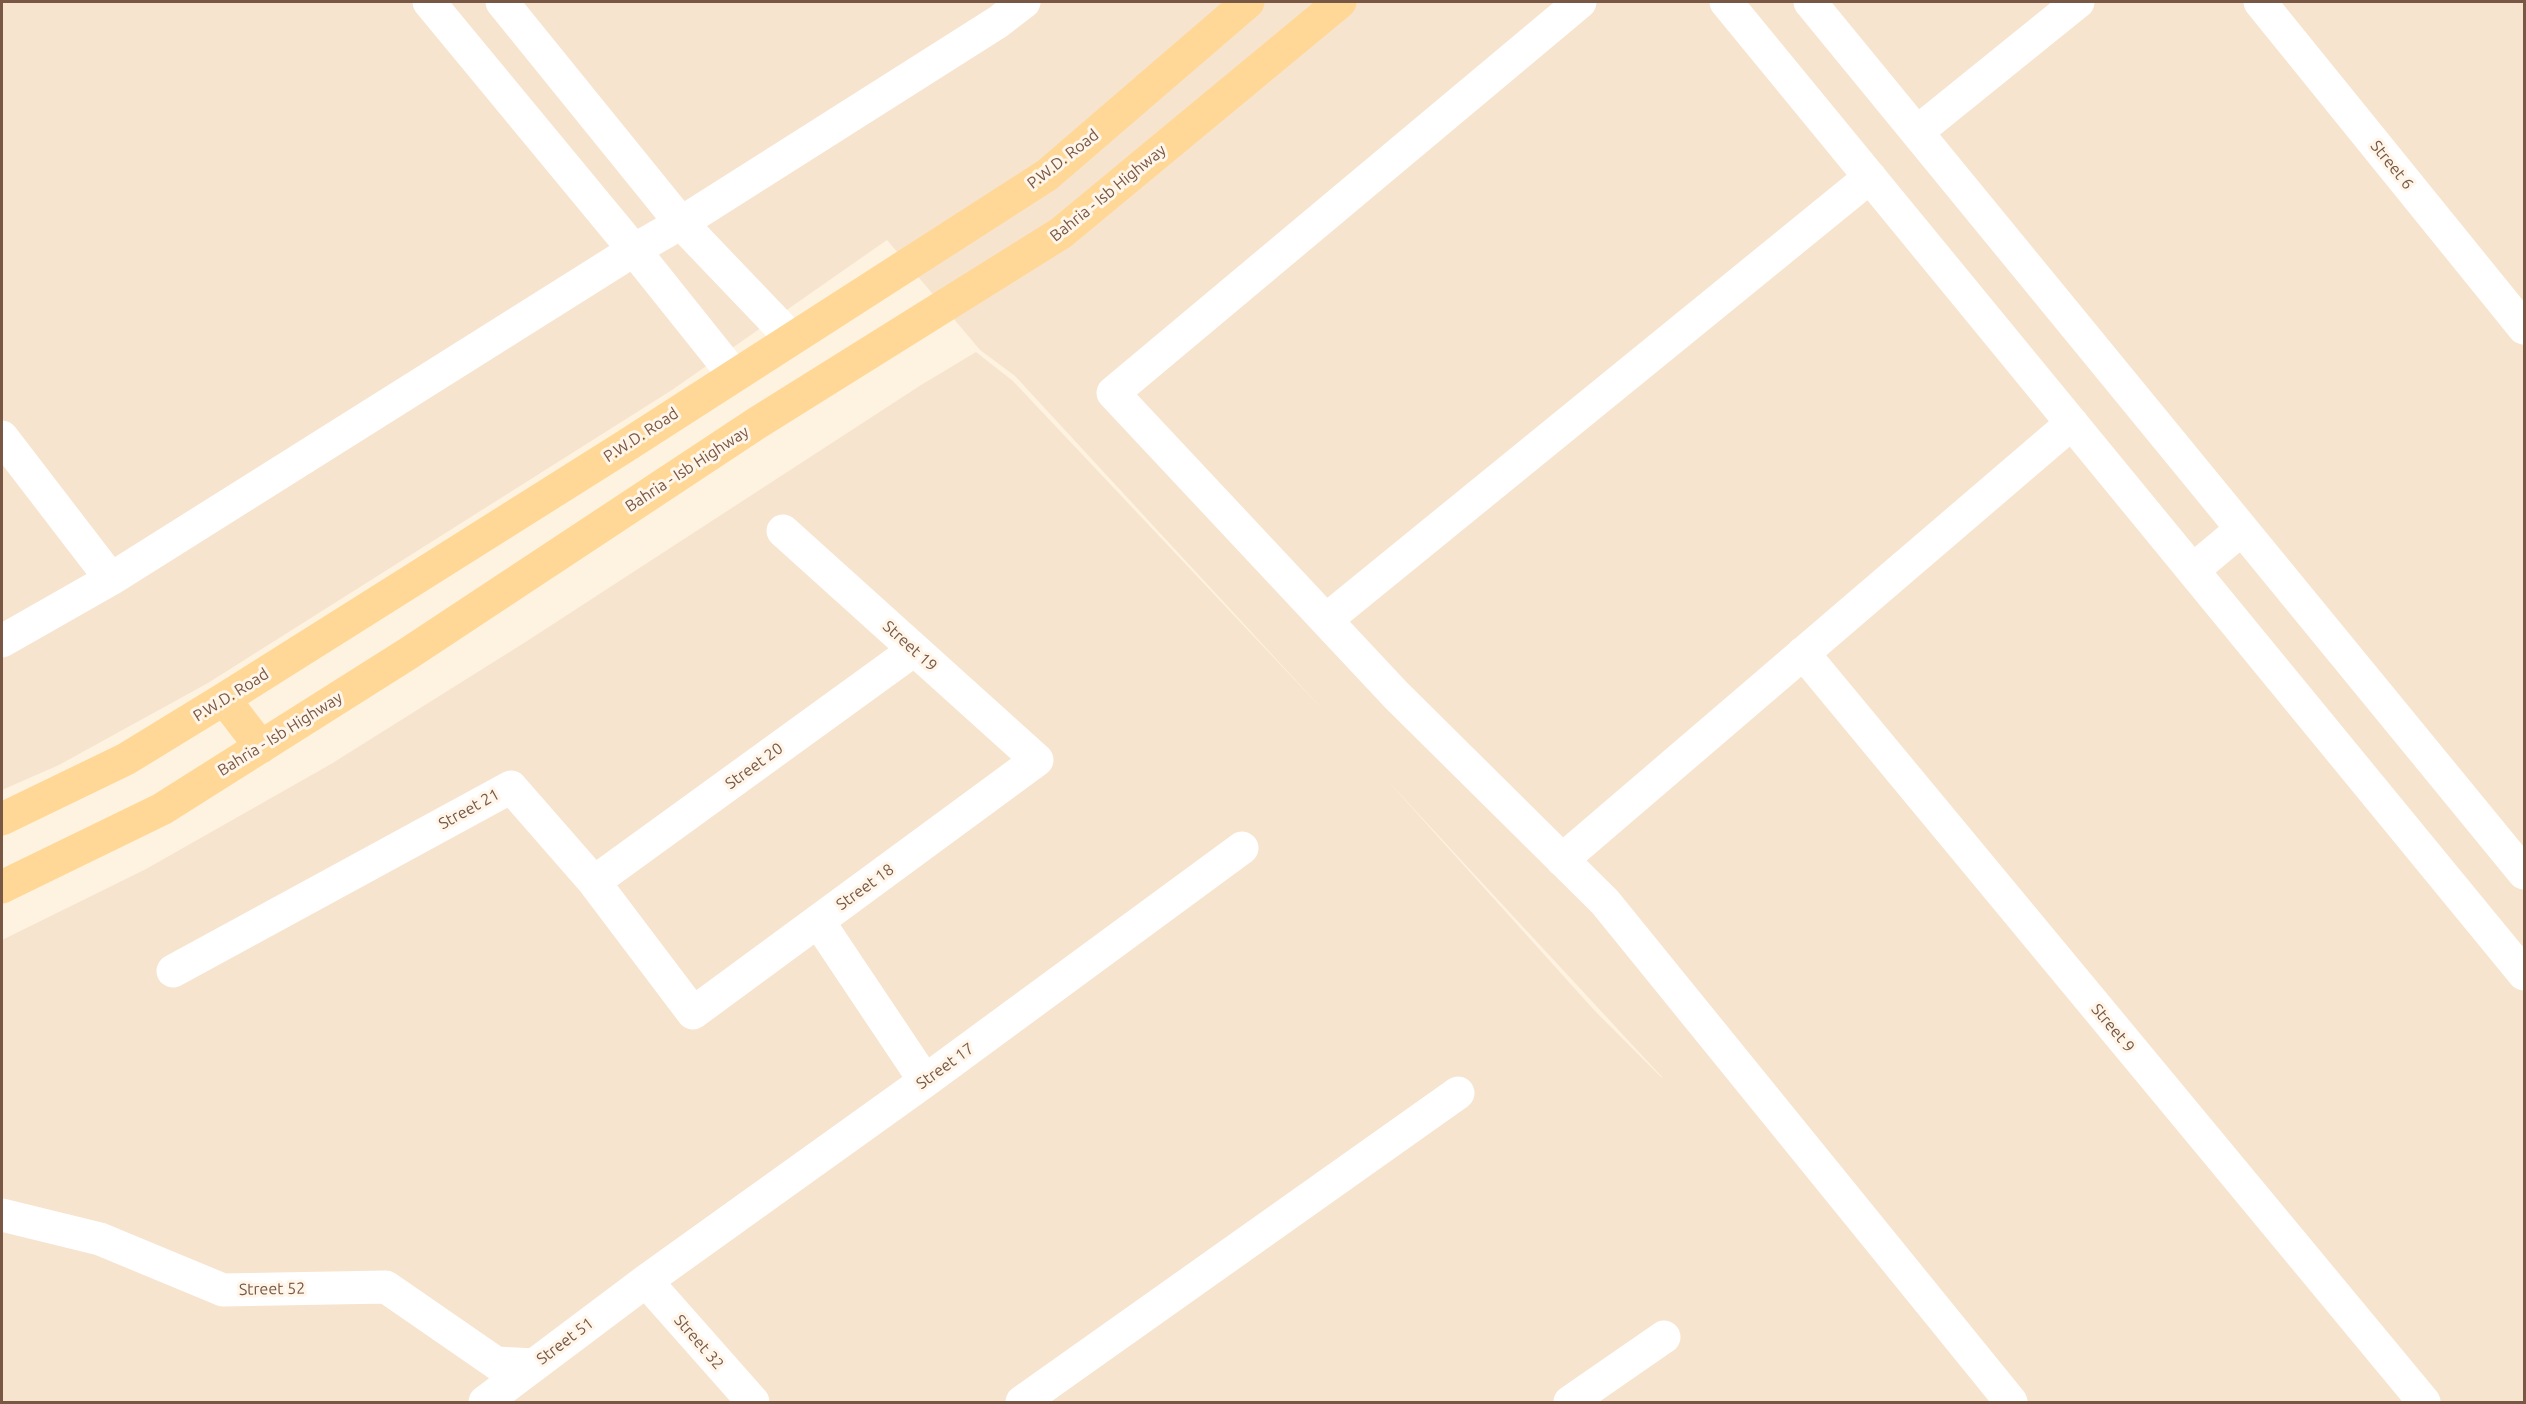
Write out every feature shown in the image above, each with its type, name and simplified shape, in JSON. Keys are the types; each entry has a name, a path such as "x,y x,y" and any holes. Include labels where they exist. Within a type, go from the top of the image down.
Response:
{"main road":[{"name":"P.W.D. Road","path":"2,819 126,759 224,699 1047,175 1248,2"},
{"name":"Bahria - Isb Highway","path":"2,887 162,809 409,653 757,423 1061,233 1340,2"},
{"path":"224,699 261,747"}],"street":[{"path":"429,2 734,375"},
{"path":"503,2 681,224 792,338"},
{"path":"2,641 111,579 634,250 681,224 998,22 1024,2"},
{"path":"1580,2 1113,393 1396,695 1605,902 2011,1402"},
{"path":"1726,2 2524,974"},
{"path":"1810,2 2524,873"},
{"path":"1917,132 2078,2"},
{"name":"Street 6","path":"2260,2 2524,328"},
{"path":"1326,620 1870,177"},
{"path":"1562,860 2072,423"},
{"path":"2,437 111,579"},
{"path":"2193,570 2242,529"},
{"name":"Street 19","path":"783,531 1037,760"},
{"name":"Street 20","path":"594,882 914,650"},
{"name":"Street 9","path":"1803,653 2424,1402"},
{"name":"Street 18","path":"693,1013 1037,760"},
{"name":"Street 21","path":"173,970 511,787 594,882 693,1013"},
{"name":"Street 17","path":"646,1281 926,1081 1242,848"},
{"path":"818,921 926,1081"},
{"path":"1022,1402 1458,1093"},
{"name":"Street 52","path":"2,1215 100,1239 223,1290 386,1287 517,1378 534,1365"},
{"name":"Street 51","path":"485,1402 646,1281"},
{"name":"Street 32","path":"646,1281 753,1402"},
{"path":"1570,1402 1664,1336"}],"shaded area":[{"path":"2,2 2524,2 2524,1402 2,1402 2,940 146,869 331,764 527,641 921,385 976,352 1013,381 1326,713 1015,376 980,350 887,240 672,390 208,683 59,765 2,790","holes":["1386,779 1662,1077 1595,1011"]}]}
